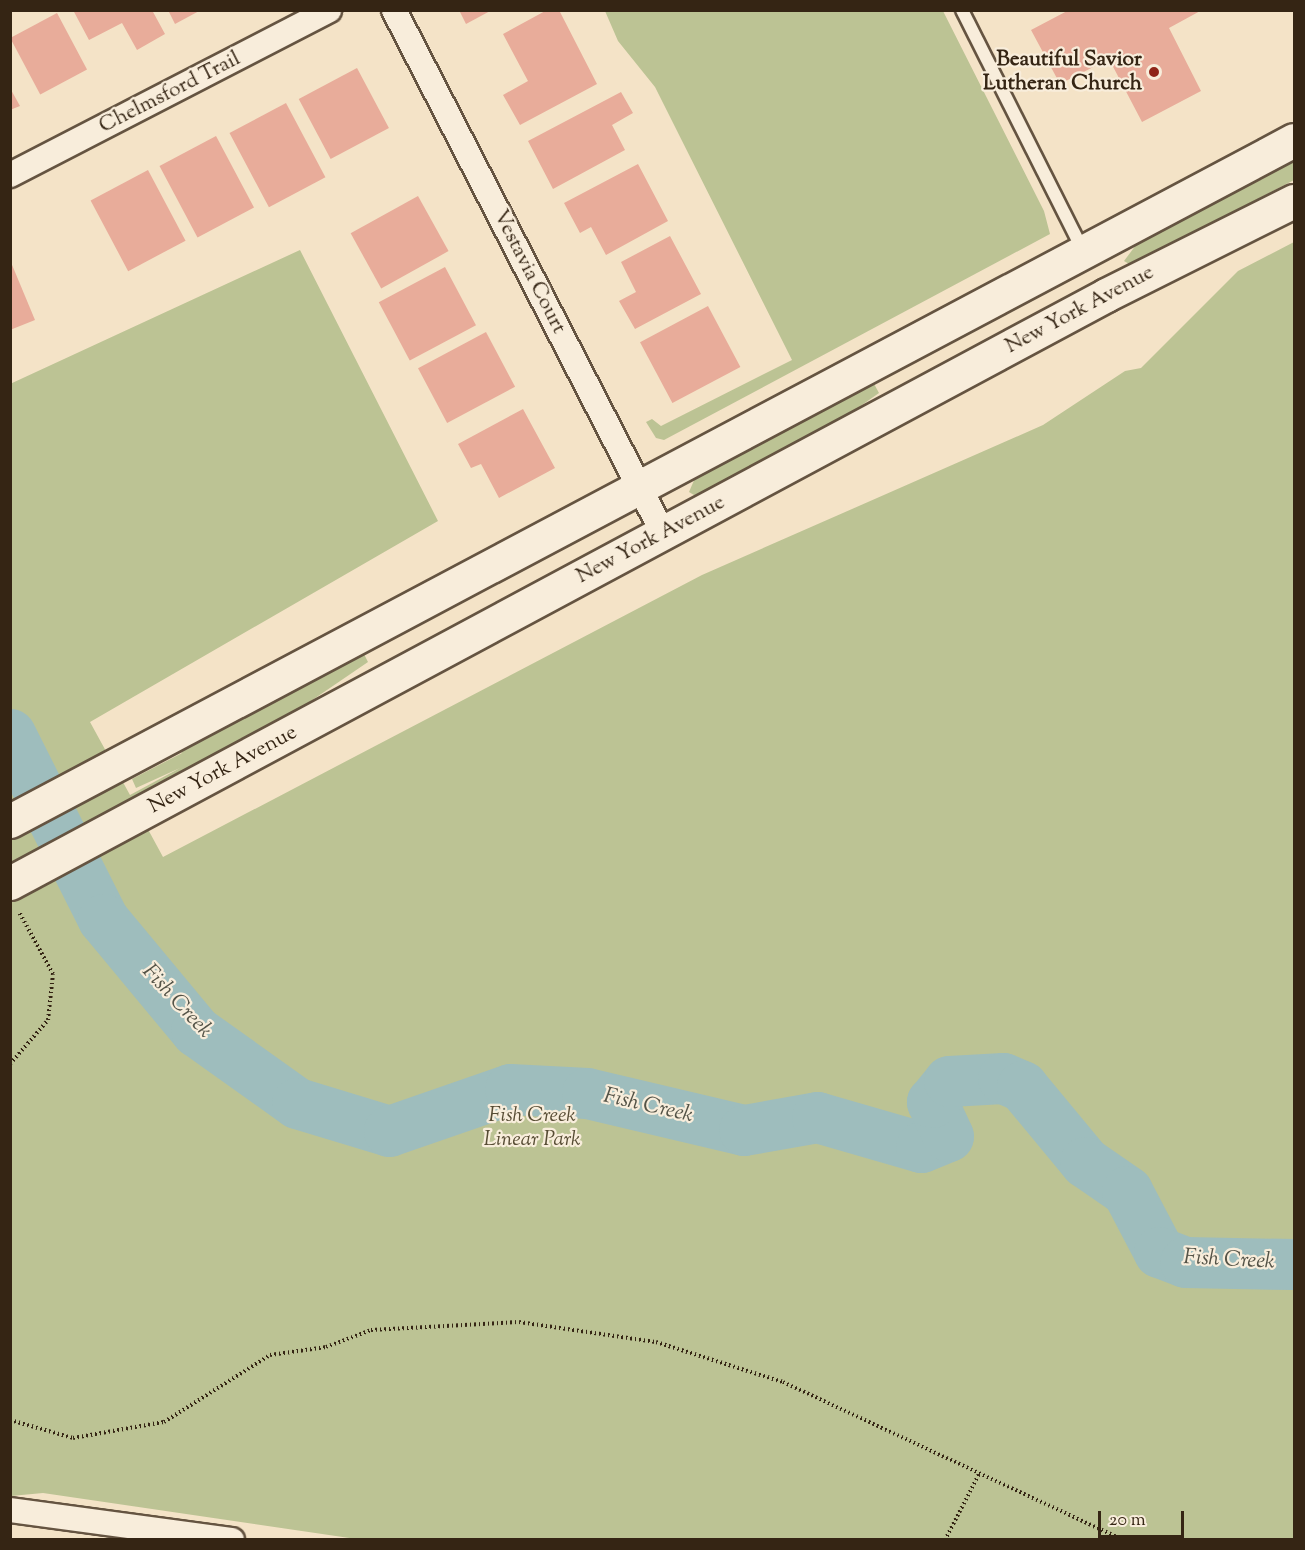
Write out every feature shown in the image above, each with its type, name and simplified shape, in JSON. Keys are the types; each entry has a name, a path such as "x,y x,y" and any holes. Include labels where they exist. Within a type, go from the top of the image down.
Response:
{"main road":[{"path":"10,821 1294,140"},
{"name":"New York Avenue","path":"13,894 167,801 1106,295 1294,201"},
{"path":"1083,252 1106,295"}],"street":[{"name":"Chelmsford Trail","path":"10,175 329,10"},
{"name":"Vestavia Court","path":"394,10 663,533"},
{"path":"10,1510 232,1539"}],"lane":[{"path":"962,10 1083,252"}],"path":[{"path":"10,1064 48,1020 53,974 13,894"},
{"path":"10,1420 74,1438 164,1422 270,1355 326,1347 371,1330 519,1322 656,1342 783,1382 1123,1539"},
{"path":"945,1539 980,1472"}],"green space":[{"path":"605,11 943,11 1044,211 1050,234 664,440 656,438 646,422 652,419 661,426 792,360 655,87 618,41"},
{"path":"1294,159 1294,180 1131,265 1124,261 1139,241"},
{"name":"Fish Creek Linear Park","path":"1294,242 1294,1539 363,1540 43,1493 11,1496 10,384 300,250 438,521 90,722 130,795 180,768 136,788 132,779 182,753 180,751 129,774 363,652 368,662 305,705 131,798 163,857 702,575 1043,425 1125,371 1141,368 1238,271"},
{"path":"873,382 879,393 835,424 704,493 694,495 689,492 695,478 716,465"}],"building":[{"path":"73,10 152,10 165,34 137,50 122,23 89,40"},
{"path":"168,10 201,10 175,24"},
{"path":"459,10 492,10 466,24"},
{"path":"547,10 559,10 597,84 520,125 503,95 528,81 503,34"},
{"name":"Beautiful Savior Lutheran Church","path":"1069,10 1202,10 1169,28 1201,91 1142,122 1109,59 1060,84 1031,30"},
{"path":"57,13 87,70 40,94 10,38"},
{"path":"357,68 389,128 331,159 299,99"},
{"path":"10,88 20,106 10,110"},
{"path":"621,92 633,113 612,125 625,150 553,189 528,141"},
{"path":"286,103 325,177 269,207 229,133"},
{"path":"216,136 254,208 198,238 159,166"},
{"path":"638,164 668,221 606,255 591,227 580,233 564,203"},
{"path":"148,170 186,241 128,271 91,201"},
{"path":"418,196 449,251 381,288 351,233"},
{"path":"670,236 701,294 635,329 619,301 636,292 621,262"},
{"path":"10,260 35,320 10,330"},
{"path":"445,267 476,325 410,360 379,302"},
{"path":"708,306 740,367 672,403 640,342"},
{"path":"486,332 515,387 447,423 418,368"},
{"path":"523,409 555,468 499,498 481,464 471,468 458,444"}],"waterway":[{"name":"Fish Creek","path":"10,734 103,919 196,1031 297,1103 389,1131 510,1089 587,1093 744,1130 817,1117 921,1147 948,1136 932,1102 949,1081 1003,1078 1022,1086 1085,1162 1127,1191 1159,1252 1185,1262 1294,1264"}],"place":[{"name":"Beautiful Savior Lutheran Church","path":"1154,72"}]}
